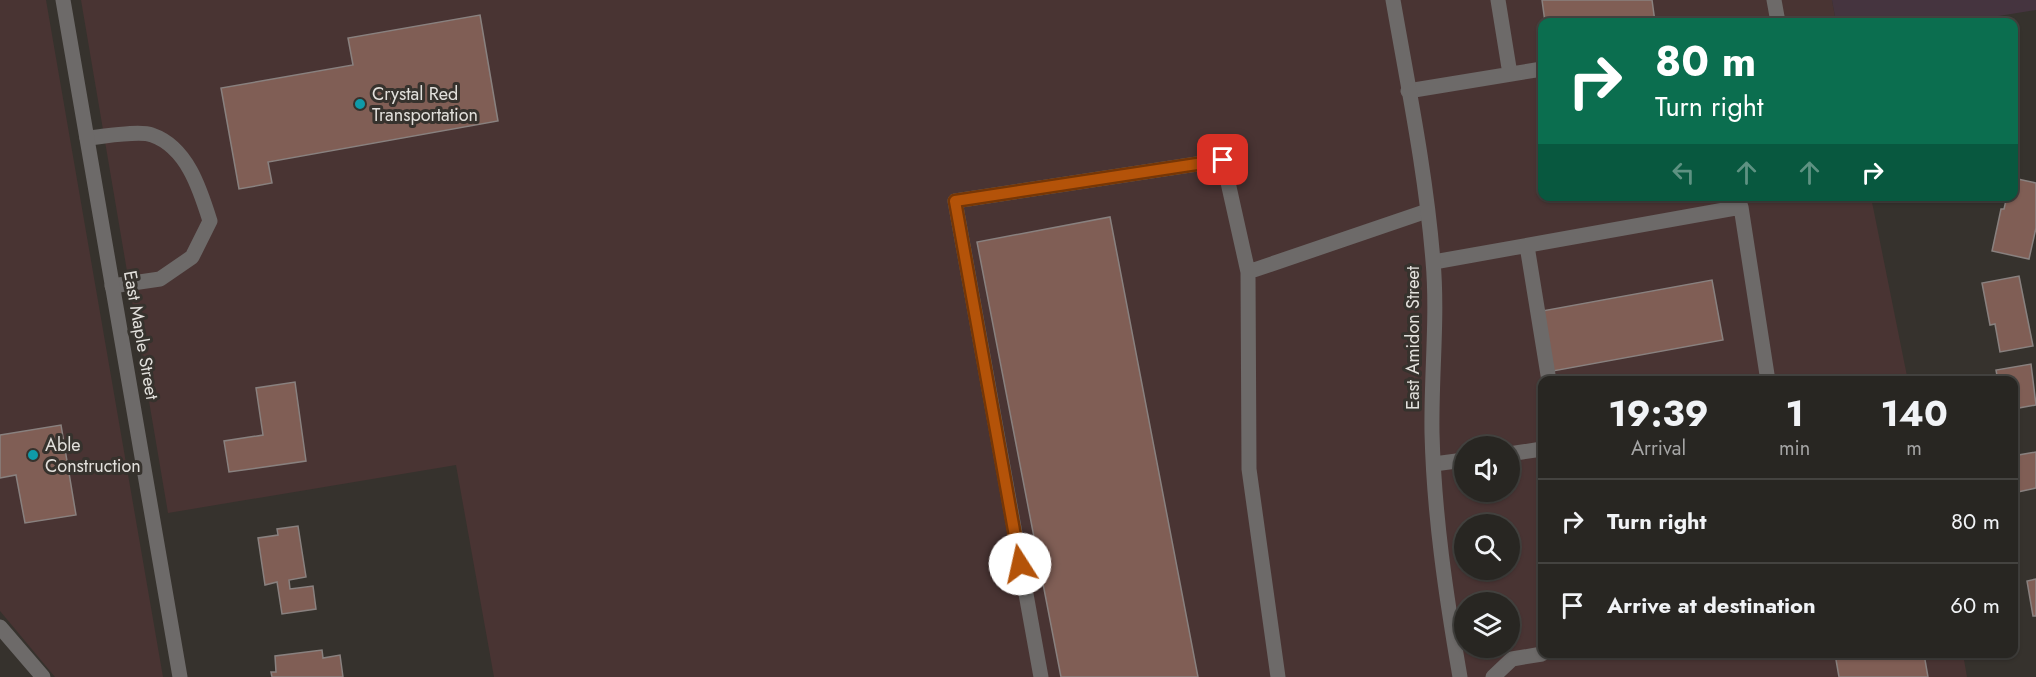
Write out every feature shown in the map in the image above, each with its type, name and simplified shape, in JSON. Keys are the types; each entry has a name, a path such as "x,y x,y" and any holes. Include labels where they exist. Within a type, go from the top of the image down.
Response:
{"street":[{"name":"East Maple Street","path":"63,0 180,677"},
{"name":"East Amidon Street","path":"1393,0 1434,262 1434,464 1438,534 1460,677"},
{"path":"1498,0 1510,74"},
{"path":"1774,0 1777,18"},
{"path":"1408,91 1538,70"},
{"path":"87,138 151,134 175,149 198,184 210,221 192,257 160,279 112,286"},
{"path":"1041,677 955,201 1223,160 1248,272 1249,469 1278,677"},
{"path":"1434,262 1741,207 1767,376"},
{"path":"1248,272 1427,211"},
{"path":"1527,246 1548,376"},
{"path":"1520,452 1538,450"},
{"path":"1434,464 1454,461"},
{"path":"0,627 43,677"},
{"path":"1493,677 1512,659 1538,655"}],"shaded area":[{"path":"0,0 46,0 163,677 55,677 0,611"},
{"path":"81,0 1832,0 1835,18 1538,18 1538,201 1872,201 1907,376 1538,376 1538,658 1964,658 1967,677 494,677 456,465 168,513"},
{"path":"1832,0 2036,0 2036,10 1987,18 1835,18"}],"building":[{"path":"1542,0 1652,0 1654,18 1544,18"},
{"name":"Crystal Red Transportation","path":"480,15 498,121 268,162 272,183 239,189 221,88 353,65 348,38"},
{"path":"2018,179 2036,183 2036,228 2029,259 1992,251 2001,209 2004,209 2006,201 2018,201"},
{"path":"1110,217 1198,677 1061,677 977,242"},
{"path":"2019,276 2033,346 2000,352 1995,324 1990,325 1982,283"},
{"path":"1712,280 1723,340 1553,371 1542,311"},
{"path":"2031,364 2036,405 2018,408 2018,376 1997,376 1996,370"},
{"path":"295,382 306,461 229,472 224,441 263,435 256,388"},
{"name":"Able Construction","path":"61,425 76,515 25,523 16,475 0,478 0,435"},
{"path":"2036,452 2036,488 2018,492 2018,455"},
{"path":"298,526 306,577 289,580 290,589 313,586 316,609 282,614 277,582 265,585 258,538 278,535 277,529"},
{"path":"2036,579 2036,616 2033,616 2027,581"},
{"path":"322,650 323,658 340,655 343,677 272,677 271,672 276,672 275,656"},
{"path":"1836,658 1925,658 1928,677 1839,677"}],"place":[{"name":"Crystal Red Transportation","path":"360,104"},
{"name":"Able Construction","path":"33,455"}],"route":[{"path":"1020,564 955,201 1223,160"}]}
